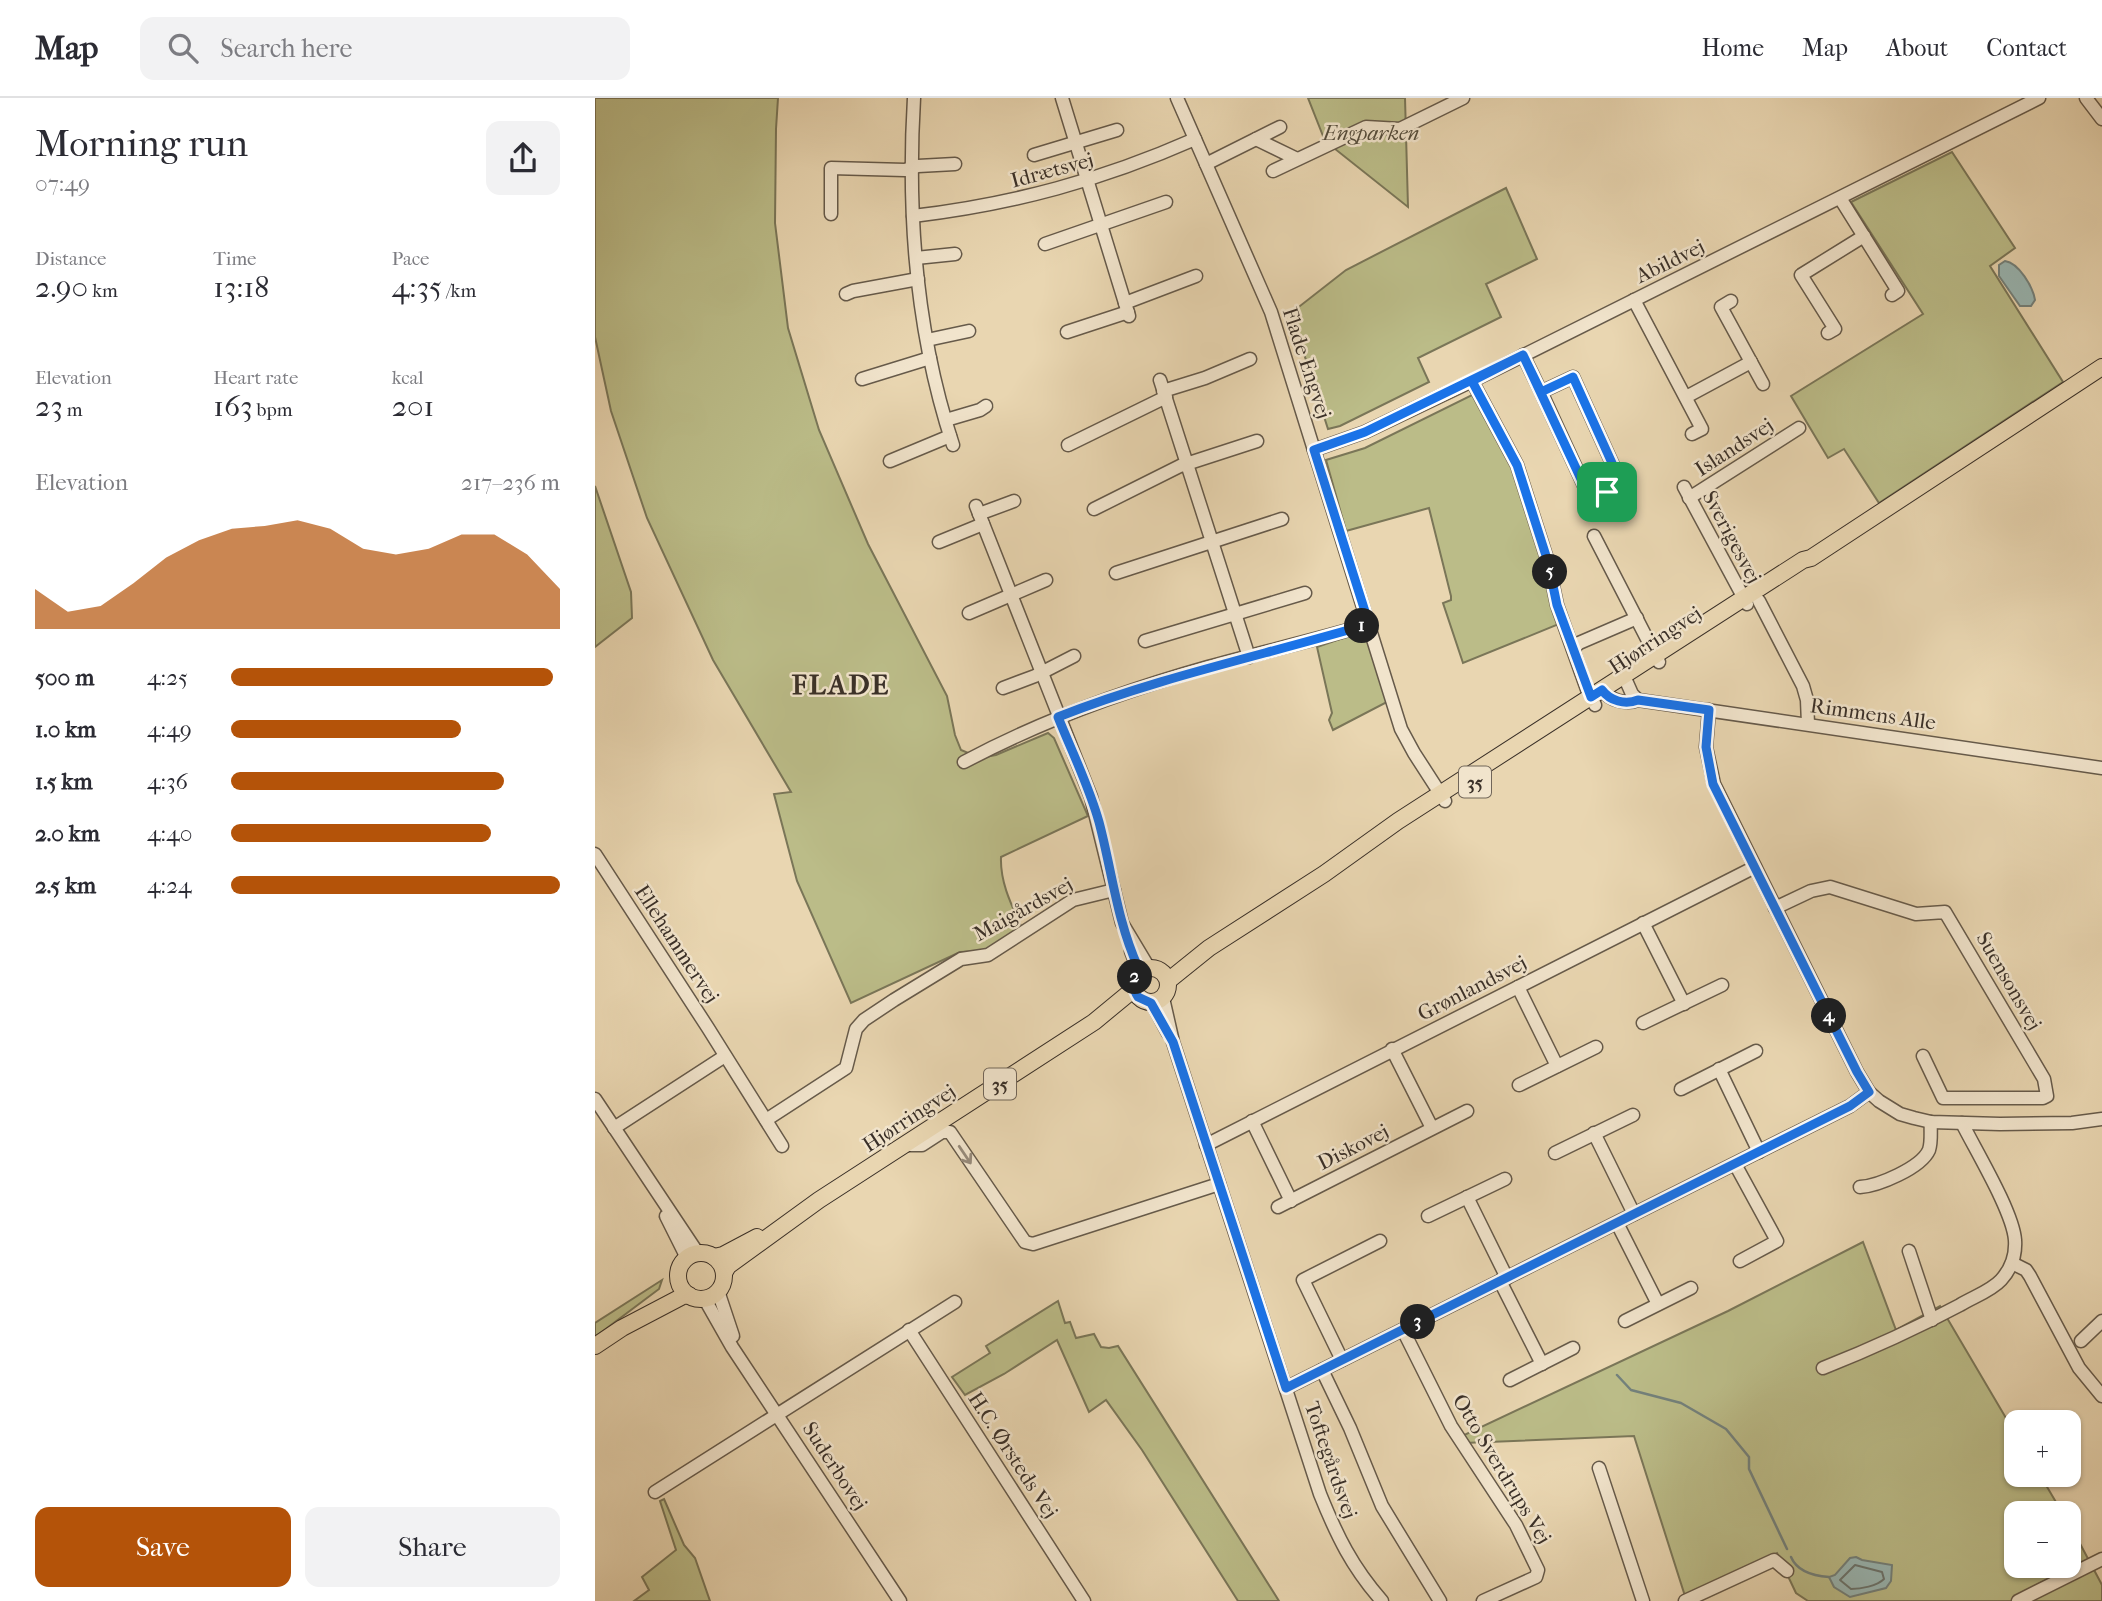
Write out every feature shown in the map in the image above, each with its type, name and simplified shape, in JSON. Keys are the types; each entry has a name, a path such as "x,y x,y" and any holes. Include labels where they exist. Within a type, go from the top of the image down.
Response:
{"main road":[{"name":"Hjørringvej","path":"2038,411 2044,404 2102,367"},
{"name":"Hjørringvej","path":"1154,973 1209,948 1340,863 1346,856 1443,798 1750,602 1803,560 1811,558 1858,527 1913,500 1947,478 1964,459 2038,411 2062,402 2102,377"},
{"path":"1154,973 1168,990 1147,998 1133,983 1154,973"},
{"name":"Hjørringvej","path":"724,1273 728,1266 781,1226 1094,1022 1147,998"},
{"name":"Hjørringvej","path":"707,1255 723,1255 740,1244 781,1226"},
{"path":"707,1255 724,1273"},
{"name":"35","path":"684,1260 707,1255"},
{"path":"595,1346 676,1286 684,1260"},
{"name":"35","path":"718,1291 724,1273"},
{"path":"679,1280 695,1297"},
{"path":"622,1328 683,1296 707,1298 718,1291"}],"street":[{"path":"890,461 952,440 930,358 918,279 911,168 914,98"},
{"path":"1062,98 1127,310"},
{"name":"Flade Engvej","path":"1177,98 1271,312 1401,729 1443,798"},
{"path":"1273,171 1366,127 1400,129 1463,98"},
{"name":"Abildvej","path":"1314,450 1365,432 1472,381 2039,98"},
{"path":"2086,98 2102,120"},
{"path":"1206,164 1280,128"},
{"path":"1034,155 1117,131"},
{"name":"Idrætsvej","path":"913,216 1004,202 1087,181 1195,139"},
{"path":"1256,139 1297,159"},
{"path":"831,214 831,168 862,167 870,171 955,164"},
{"path":"1840,198 1898,291 1892,295"},
{"path":"1045,244 1166,202"},
{"path":"1828,333 1835,329 1801,275 1864,236"},
{"path":"916,258 955,254"},
{"path":"1067,332 1127,310 1195,275"},
{"path":"846,294 853,290 918,279"},
{"path":"1634,300 1702,429 1692,434"},
{"path":"1731,301 1721,307 1763,384"},
{"path":"927,340 969,331"},
{"path":"1523,355 1588,494 1607,492 1617,482 1617,474 1573,377 1541,392"},
{"path":"862,379 930,358"},
{"path":"1068,445 1163,389 1205,378 1249,359"},
{"path":"1686,397 1751,362"},
{"path":"1472,381 1517,465 1548,562 1557,605 1573,649 1599,697"},
{"path":"1163,389 1249,657"},
{"path":"946,420 986,407"},
{"name":"Islandsvej","path":"1686,493 1799,428"},
{"path":"1094,509 1187,464 1258,441"},
{"name":"Sverigesvej","path":"1686,493 1803,686 1807,700 1808,724"},
{"path":"939,542 980,515 1014,500"},
{"path":"980,515 1091,797 1118,909 1126,930 1154,973"},
{"path":"1116,573 1282,519"},
{"path":"1594,536 1658,659"},
{"path":"969,613 1046,580"},
{"path":"1145,641 1305,593"},
{"path":"1573,649 1579,643 1637,618"},
{"path":"964,762 1010,737 1058,717 1160,681 1369,624"},
{"path":"1003,688 1074,656"},
{"path":"1626,680 1638,700"},
{"name":"Rimmens Alle","path":"1599,697 1709,710 2102,768"},
{"path":"1709,710 1706,747 1711,776 1869,1092 1900,1114 1931,1122 2072,1123 2102,1119"},
{"name":"Ellehammervej","path":"595,854 782,1146"},
{"name":"Grønlandsvej","path":"1206,1144 1755,867"},
{"name":"Suensonsvej","path":"1775,908 1811,891 1830,887 1916,914 1945,912 2044,1079 2047,1096 1943,1098 1923,1056"},
{"name":"Maigårdsvej","path":"766,1120 846,1068 856,1029 864,1020 894,1000 961,959 988,955 1073,900 1114,890"},
{"path":"1643,923 1684,1003"},
{"path":"1643,1023 1722,985"},
{"path":"1518,987 1557,1066"},
{"name":"Toftegårdsvej","path":"1147,998 1173,1042 1320,1494 1340,1542 1356,1569 1382,1601"},
{"path":"1519,1085 1596,1046"},
{"path":"1392,1049 1433,1128"},
{"path":"1681,1089 1756,1051"},
{"path":"614,1128 725,1056"},
{"path":"1720,1069 1759,1152"},
{"path":"1286,1388 1850,1106 1869,1092"},
{"path":"595,1099 664,1206 671,1212 695,1249 707,1255"},
{"name":"Diskovej","path":"1278,1207 1467,1111"},
{"path":"1555,1153 1633,1115"},
{"path":"1252,1121 1291,1201"},
{"path":"1860,1187 1872,1186 1917,1164 1931,1142 1931,1122"},
{"path":"1823,1368 1893,1340 1932,1320 1996,1285 2008,1272 2015,1240 2010,1218 1962,1123"},
{"path":"906,1145 922,1145 947,1131 982,1177 1025,1242 1033,1244 1219,1184"},
{"path":"1594,1133 1634,1214"},
{"path":"1735,1164 1777,1241 1740,1261"},
{"path":"1428,1216 1505,1179"},
{"path":"1467,1197 1542,1364"},
{"path":"664,1206 685,1254 684,1260"},
{"path":"1617,1223 1658,1304"},
{"path":"1342,1360 1303,1280 1380,1241"},
{"path":"1909,1251 1932,1320"},
{"path":"2012,1263 2026,1270 2079,1368 2102,1396"},
{"path":"1625,1321 1691,1288"},
{"name":"Suderbovej","path":"718,1291 738,1353"},
{"name":"Suderbovej","path":"695,1297 707,1303 732,1347 900,1601"},
{"path":"655,1492 955,1302"},
{"path":"2081,1341 2102,1321"},
{"name":"H.C. Ørsteds Vej","path":"909,1330 1084,1601"},
{"name":"Otto Sverdrups Vej","path":"1403,1330 1451,1426 1515,1525 1538,1570 1536,1577 1483,1601"},
{"path":"1510,1380 1573,1348"},
{"path":"1322,1370 1383,1506 1440,1601"},
{"path":"1599,1468 1643,1601"},
{"path":"2018,1601 2102,1559"},
{"path":"1685,1601 1774,1560 1787,1571"}],"green space":[{"path":"595,98 778,98 775,223 788,328 819,430 868,544 947,696 961,750 980,758 996,755 1048,733 1054,738 1088,816 1001,857 1005,885 1022,928 983,951 960,952 851,1003 797,881 774,794 791,792 713,660 647,518 611,411 595,337"},
{"name":"Engparken","path":"1308,98 1405,98 1408,207 1325,141"},
{"path":"1952,152 2015,248 1990,266 2063,382 1879,503 1844,449 1828,458 1791,396 1923,314 1851,202"},
{"path":"1506,188 1537,259 1486,284 1501,317 1418,358 1429,382 1340,426 1328,429 1291,313 1346,270"},
{"path":"1474,394 1515,474 1545,563 1559,624 1463,663 1443,603 1451,600 1451,596 1429,508 1346,531 1326,460 1365,448"},
{"path":"595,486 631,592 632,618 595,647"},
{"path":"1360,632 1365,634 1387,702 1333,730 1329,720 1332,713 1317,647"},
{"path":"1863,1242 1896,1330 1940,1306 2004,1415 2004,1487 2047,1487 2055,1501 2004,1501 2004,1578 2081,1578 2081,1546 2102,1585 2102,1601 1808,1601 1796,1593 1777,1553 1685,1596 1634,1436 1464,1443 1462,1436 1728,1311"},
{"path":"662,1280 659,1289 595,1337 595,1323"},
{"path":"1058,1301 1065,1323 1070,1322 1076,1338 1094,1334 1101,1347 1118,1346 1279,1601 1238,1601 1142,1450 1106,1400 1089,1412 1057,1340 965,1395 952,1377 990,1353 986,1346"},
{"path":"664,1499 684,1545 695,1558 710,1601 634,1601 649,1590 642,1577 676,1550 660,1501"}],"water":[{"path":"2005,261 2015,266 2028,282 2035,300 2031,306 2020,306 1999,276 1999,265"},
{"path":"1850,1558 1892,1565 1891,1581 1886,1588 1850,1597 1834,1587 1829,1577 1835,1575"}],"waterway":[{"path":"1617,1375 1631,1390 1681,1403 1726,1429 1749,1457 1749,1469 1787,1549"},
{"path":"1791,1557 1797,1566 1807,1572 1829,1577"}],"district":[{"name":"FLADE","path":"841,684"}],"route":[{"path":"1607,492 1588,494 1523,355 1365,432 1314,450 1369,624 1210,666 1058,717 1099,823 1118,909 1126,930 1125,937 1138,967 1139,972 1133,983 1135,993 1141,1000 1156,1008 1173,1042 1286,1388 1850,1106 1869,1092 1713,784 1706,747 1709,710 1638,700 1613,700 1602,690 1591,697 1588,692 1557,605 1548,562 1517,465 1472,381 1523,355 1541,392 1573,377 1617,474 1617,482 1607,492"}]}
